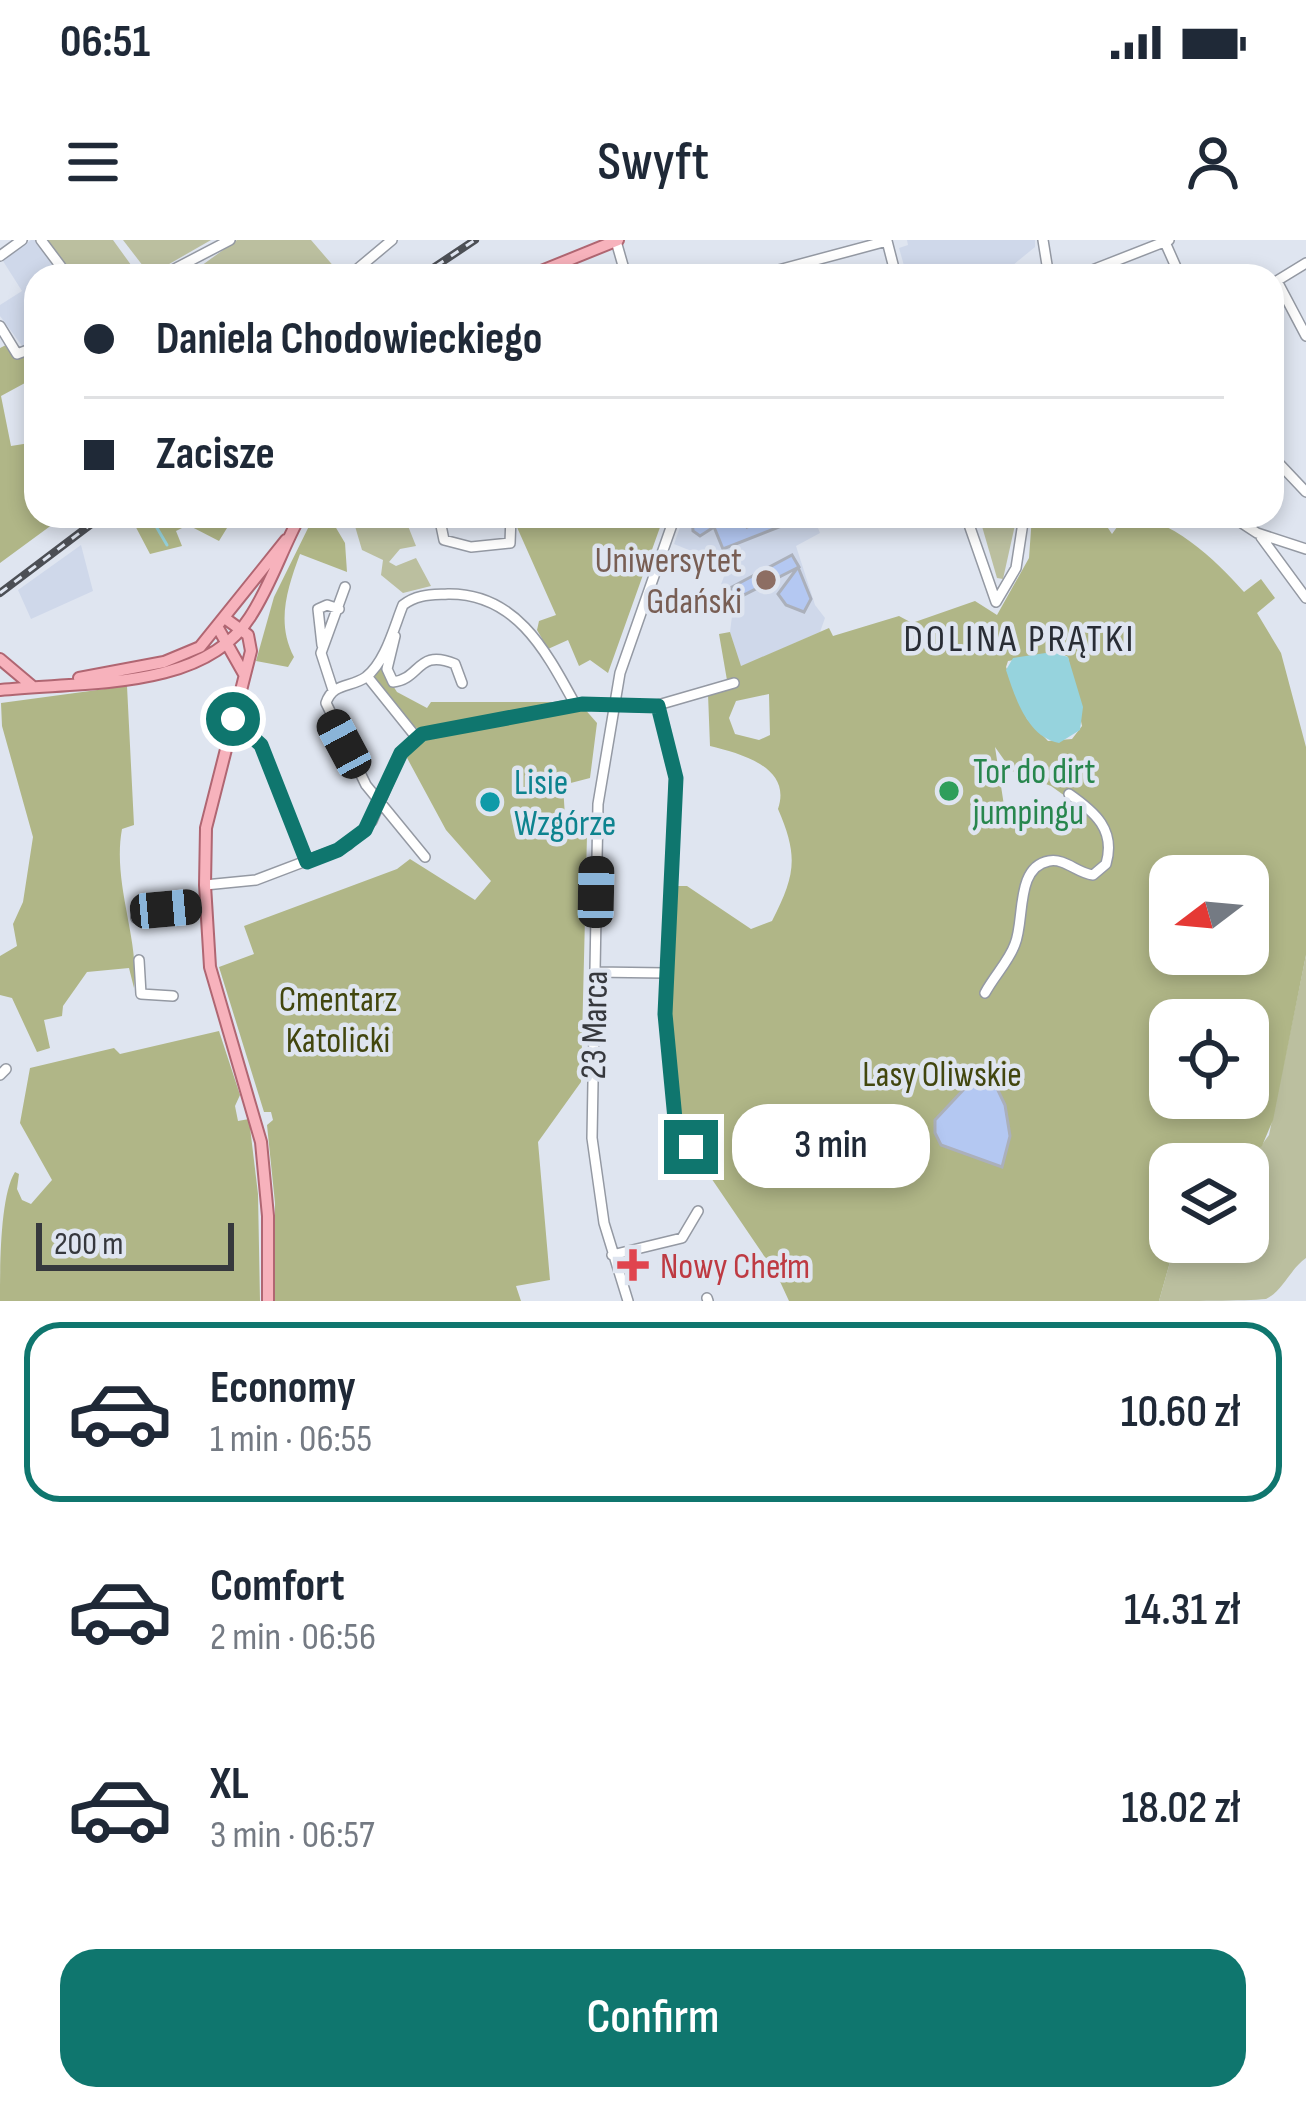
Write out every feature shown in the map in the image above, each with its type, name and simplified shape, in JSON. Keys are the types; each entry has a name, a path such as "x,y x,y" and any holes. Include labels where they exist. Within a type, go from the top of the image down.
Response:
{"main road":[{"path":"559,264 618,240"},
{"path":"0,690 175,670 230,648 293,528"},
{"path":"68,681 180,658 200,647 288,537"},
{"path":"222,623 241,629 250,641 206,828 210,967 261,1142 268,1203 268,1301"},
{"path":"222,623 244,677"},
{"path":"0,661 32,686"},
{"path":"0,661 0,679"}],"street":[{"path":"0,256 22,240"},
{"path":"184,264 230,240"},
{"path":"365,264 392,240"},
{"path":"800,264 887,240"},
{"path":"1108,264 1166,241"},
{"path":"1284,298 1306,336"},
{"path":"0,326 17,354 24,351"},
{"path":"1284,469 1306,492"},
{"path":"442,528 445,540 500,547 510,543 511,528"},
{"name":"23 Marca","path":"628,1301 612,1255 592,1138 598,804 612,704 639,610 670,528"},
{"path":"970,528 996,602 1016,568 1022,528"},
{"path":"1249,528 1306,549"},
{"path":"1257,533 1306,598"},
{"path":"322,646 345,586"},
{"path":"425,857 380,805 327,711 327,697 333,691 367,676 411,598 484,597 520,620 575,704"},
{"path":"333,691 322,667 318,609 327,605 339,610"},
{"path":"393,631 387,669 393,682 403,680 420,663 440,659 455,664 462,683"},
{"path":"367,676 416,737"},
{"path":"205,885 247,883 357,838 380,805 401,753 416,737 575,704 658,706 734,683"},
{"path":"658,706 676,778 665,973 675,1119 691,1147"},
{"path":"231,729 249,734 261,745 307,862"},
{"path":"986,993 1015,946 1025,886 1035,867 1061,861 1093,875 1106,864 1105,827 1094,812 1069,794"},
{"path":"136,918 206,906"},
{"path":"140,961 141,994 173,996"},
{"path":"595,971 665,973"},
{"path":"612,1255 682,1238 698,1211"}],"shaded area":[{"path":"31,240 44,240 62,264 24,264 23,347 0,316 0,305 22,291 3,261"},
{"path":"907,240 1035,240 1035,247 1014,264 904,264 899,248 908,245"},
{"name":"Uniwersytet Gdański","path":"680,528 818,528 820,533 796,546 815,605 825,618 820,632 740,667 730,632 732,616 712,608 728,566 674,544"},
{"path":"81,545 93,591 31,619 18,590"}],"green space":[{"path":"44,240 113,240 130,264 62,264"},
{"path":"123,240 211,240 169,264 142,264"},
{"path":"237,240 311,240 332,264 204,264"},
{"path":"6,345 12,353 24,347 24,384 1,396 11,446 24,444 24,528 48,528 0,563 0,348"},
{"path":"136,528 182,528 176,531 182,546 150,554"},
{"path":"194,528 227,528 219,541"},
{"path":"308,528 336,528 345,543 347,572 300,554 285,619 294,657 288,667 256,661 274,597"},
{"path":"356,528 409,528 416,546 400,549 389,562 396,566 416,558 431,586 403,593 381,575 383,560 362,550"},
{"path":"517,528 660,528 608,673 590,660 579,666 568,640 548,649 537,630 539,621 556,615"},
{"path":"982,528 1014,528 1003,579 997,578"},
{"name":"Lasy Oliwskie","path":"1031,528 1108,528 1112,534 1116,528 1169,528 1220,566 1244,592 1261,579 1275,598 1257,613 1281,653 1306,747 1306,955 1273,1120 1263,1143 1149,1143 1149,1263 1170,1263 1159,1301 789,1301 777,1275 705,1169 703,1158 697,1159 680,1118 668,1014 674,886 687,886 751,929 772,921 792,866 778,809 778,783 762,765 710,746 708,694 728,686 719,634 730,632 741,666 829,628 833,636 899,616 912,623 975,601 997,615 1029,558","holes":["1059,652 1068,657 1082,726 1072,739 1048,741 1027,719 1006,667 1008,661","769,694 770,735 759,740 735,734 729,718 736,701","995,747 1012,771 1051,786 1079,806 1055,822 1011,822 1005,812"]},
{"path":"388,652 384,672 397,692 427,708 431,702 568,702 467,724 417,728 397,714 373,679"},
{"path":"127,686 134,825 122,829 120,870 134,988 129,968 87,972 63,1006 62,1016 44,1020 50,1048 37,1052 12,998 0,995 0,956 17,946 13,924 23,902 33,837 2,726 1,703"},
{"name":"Cmentarz Katolicki","path":"583,707 597,723 590,778 563,785 566,833 587,835 581,1082 538,1142 550,1280 516,1286 521,1301 274,1301 275,1203 267,1125 273,1120 271,1112 264,1112 219,967 254,954 244,926 397,869 410,859 475,900 491,881 446,830 406,756 428,736"},
{"path":"1306,955 1306,1258 1266,1299 1159,1301 1170,1263 1269,1263 1269,1143 1263,1143 1269,1135"},
{"path":"219,1031 240,1095 235,1106 238,1121 249,1119 258,1194 260,1301 0,1301 2,1232 10,1183 15,1172 19,1174 17,1189 22,1200 31,1204 52,1180 20,1123 30,1068"}],"water":[{"path":"1052,652 1068,657 1083,707 1080,730 1059,743 1031,724 1006,670 1013,658"}],"building":[{"path":"714,528 776,528 723,549"},
{"path":"792,555 799,567 736,599 730,588"},
{"path":"798,567 811,599 804,612 786,605 778,594"},
{"path":"982,1070 1005,1105 1010,1136 1002,1167 941,1145 935,1133 935,1120"}],"waterway":[{"path":"157,528 167,545"}],"railway":[{"path":"439,264 475,240"},
{"path":"0,593 86,528"}],"place":[{"name":"Uniwersytet Gdański","path":"766,580"},
{"name":"Tor do dirt jumpingu","path":"949,791"},
{"name":"Lisie Wzgórze","path":"490,802"},
{"name":"Nowy Chełm","path":"633,1265"}],"district":[{"name":"DOLINA PRĄTKI","path":"1020,637"}],"route":[{"path":"233,719 231,729 249,734 261,745 307,862 348,845 365,830 401,753 422,734 514,713 582,704 658,706 676,778 665,1014 675,1119 691,1147"}]}
